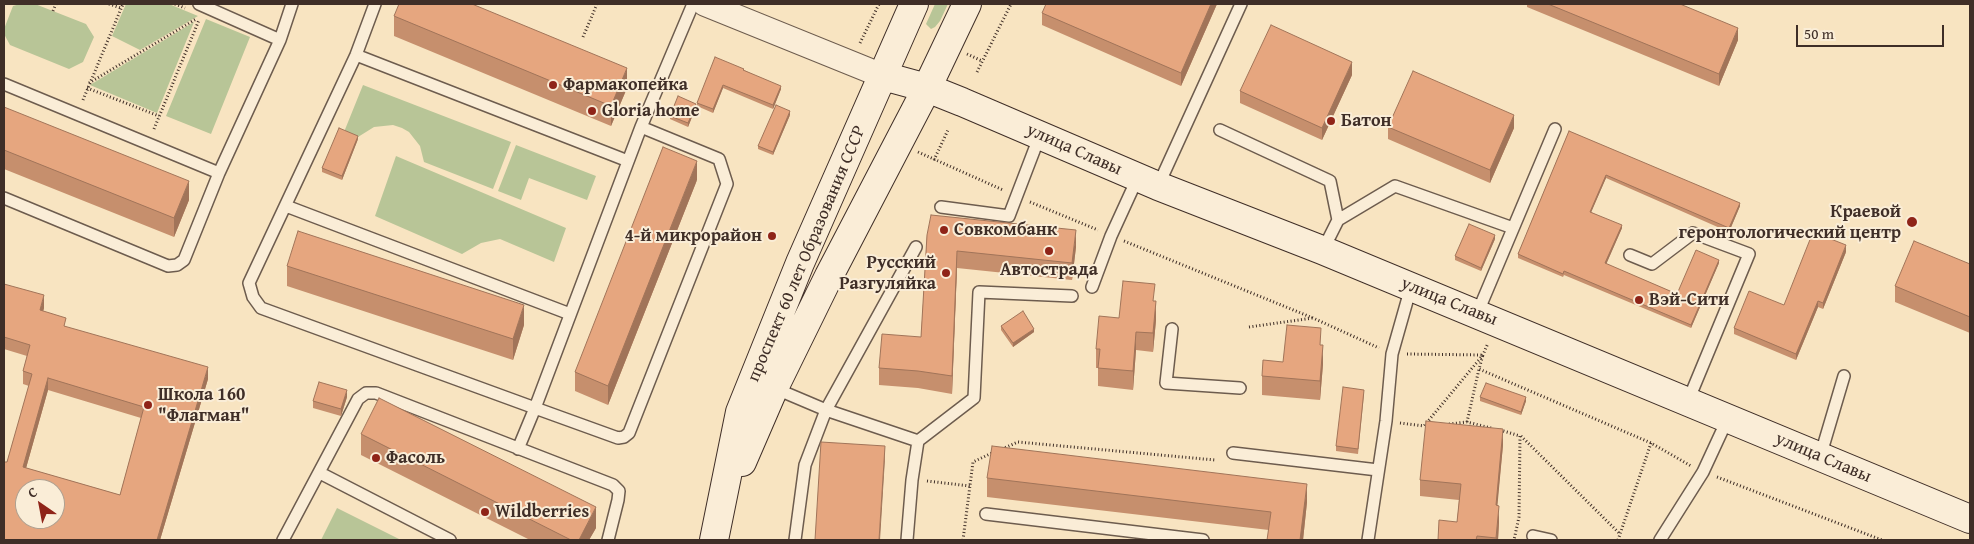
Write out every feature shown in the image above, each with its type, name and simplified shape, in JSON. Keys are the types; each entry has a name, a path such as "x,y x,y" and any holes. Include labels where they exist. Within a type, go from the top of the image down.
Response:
{"main road":[{"name":"проспект 60 лет Образования СССР","path":"714,540 740,412 800,263 884,76 914,4"},
{"name":"проспект 60 лет Образования СССР","path":"721,510 774,388 967,4"},
{"name":"улица Славы","path":"884,76 926,88 1040,134 1148,182 1322,250 1970,519"}],"street":[{"path":"706,4 884,76"}],"lane":[{"path":"199,4 280,40"},
{"path":"4,198 168,266 177,265 184,260 219,173 280,40 292,4"},
{"path":"375,4 356,56 249,283 253,297 261,308 618,438 624,437 629,433 727,184 719,159 641,127"},
{"path":"518,449 641,127 693,4"},
{"path":"1092,288 1111,236 1148,182 1241,4"},
{"path":"356,56 628,161"},
{"path":"4,84 219,173"},
{"path":"1477,314 1555,129"},
{"path":"1220,130 1330,182 1338,220"},
{"path":"941,207 1009,216 1040,134"},
{"path":"1322,250 1338,220 1395,186 1513,228"},
{"path":"286,206 570,314"},
{"path":"1630,255 1652,264 1693,234 1749,254 1688,401"},
{"path":"795,540 805,465 826,410 916,247"},
{"path":"1368,540 1386,421 1392,354 1411,287"},
{"path":"906,540 918,441 974,398 979,292 1072,296"},
{"path":"1172,329 1166,382 1240,388"},
{"path":"1820,457 1844,376"},
{"path":"774,388 826,410 918,441"},
{"path":"283,540 358,398 366,393 376,393 613,484 619,491 608,540"},
{"path":"1660,540 1703,472 1728,418"},
{"path":"1233,453 1378,470"},
{"path":"320,473 450,540"},
{"path":"986,514 1203,540"},
{"path":"1533,536 1551,540"}],"path":[{"path":"53,11 56,4"},
{"path":"109,4 121,8"},
{"path":"78,115 89,83 123,4"},
{"path":"583,37 597,4"},
{"path":"858,47 879,4"},
{"path":"977,72 1011,4"},
{"path":"89,83 201,16 148,144"},
{"path":"965,53 982,61"},
{"path":"87,88 159,116"},
{"path":"934,160 948,130"},
{"path":"915,151 1111,236 1313,318 1392,354 1483,355"},
{"path":"1249,327 1313,318"},
{"path":"1467,422 1479,369 1488,343"},
{"path":"1424,426 1483,355"},
{"path":"1479,369 1651,443 1703,472 1882,540"},
{"path":"1386,421 1424,426 1432,425"},
{"path":"1441,424 1467,422 1520,436 1619,533"},
{"path":"1514,540 1519,517 1520,436"},
{"path":"963,540 973,462 1018,442 1214,460"},
{"path":"1618,540 1651,443"},
{"path":"912,480 970,486"}],"green space":[{"path":"35,4 86,24 94,37 83,62 69,69 10,45 4,34 4,29 13,6"},
{"path":"126,4 169,4 198,16 140,50 112,36"},
{"path":"935,4 948,4 940,21 931,29 926,24"},
{"path":"206,19 250,37 211,134 166,116"},
{"path":"194,22 157,113 90,85"},
{"path":"363,85 511,142 493,189 424,162 420,146 409,132 402,128 393,125 374,127 358,137 344,132"},
{"path":"516,145 596,176 587,200 529,178 521,200 498,191"},
{"path":"396,156 566,228 554,262 500,239 481,243 462,254 375,216"},
{"path":"337,508 401,540 321,540"}],"building":[{"path":"399,4 472,4 627,68 611,106 394,16"},
{"path":"1046,4 1211,4 1181,73 1042,13"},
{"path":"1548,4 1680,4 1738,28 1719,74"},
{"path":"1271,25 1352,62 1322,128 1240,91"},
{"path":"715,57 781,86 773,105 723,85 713,109 697,103"},
{"path":"1413,71 1514,115 1490,170 1388,127"},
{"path":"678,96 696,104 688,123 670,116"},
{"path":"776,105 790,111 773,152 758,146"},
{"path":"4,107 189,181 174,218 4,150"},
{"path":"339,128 358,136 342,176 322,168"},
{"path":"1569,131 1740,203 1729,228 1606,175 1590,212 1622,225 1605,263 1677,294 1696,250 1719,260 1691,325 1564,271 1563,274 1518,254"},
{"path":"663,147 697,161 608,386 575,372"},
{"path":"931,215 1076,230 1072,263 957,251 952,376 879,368 882,334 921,337 927,235"},
{"path":"1469,224 1495,235 1481,268 1455,256"},
{"path":"298,231 524,305 513,339 287,266"},
{"path":"1813,232 1846,245 1823,303 1818,301 1796,354 1734,328 1749,291 1784,305"},
{"path":"1914,241 1970,264 1970,317 1895,286"},
{"path":"1123,281 1155,284 1153,301 1156,301 1153,333 1136,332 1133,371 1098,368 1100,349 1096,349 1099,316 1119,318"},
{"name":"Школа 160 \"Флагман\"","path":"4,284 44,295 40,310 66,318 64,326 208,367 157,540 4,540 4,462 7,462 32,374 23,371 30,345 4,337","holes":["48,378 144,407 120,495 65,479 65,529 15,529 15,479 65,479 23,467"]},
{"path":"1023,311 1034,329 1013,343 1001,326"},
{"path":"1287,325 1321,328 1320,345 1323,345 1320,381 1262,376 1263,360 1283,362"},
{"path":"319,382 347,390 341,409 313,401"},
{"path":"1486,383 1526,397 1521,412 1480,397"},
{"path":"1343,387 1364,390 1358,449 1336,446"},
{"path":"379,398 596,507 579,540 571,540 361,434"},
{"path":"1426,421 1503,429 1496,505 1499,506 1496,538 1477,536 1476,540 1438,540 1439,520 1457,522 1461,484 1420,480"},
{"path":"821,442 885,446 879,540 815,540"},
{"path":"992,446 1307,484 1300,540 1267,540 1271,512 987,478"}],"place":[{"name":"Фармакопейка","path":"553,85"},
{"name":"Gloria home","path":"592,111"},
{"name":"Батон","path":"1331,121"},
{"name":"Краевой геронтологический центр","path":"1912,222"},
{"name":"Совкомбанк","path":"944,230"},
{"name":"4-й микрорайон","path":"772,236"},
{"name":"Автострада","path":"1049,251"},
{"name":"Русский Разгуляйка","path":"946,273"},
{"name":"Вэй-Сити","path":"1639,300"},
{"name":"Школа 160 \"Флагман\"","path":"148,405"},
{"name":"Фасоль","path":"376,458"},
{"name":"Wildberries","path":"485,512"}]}
